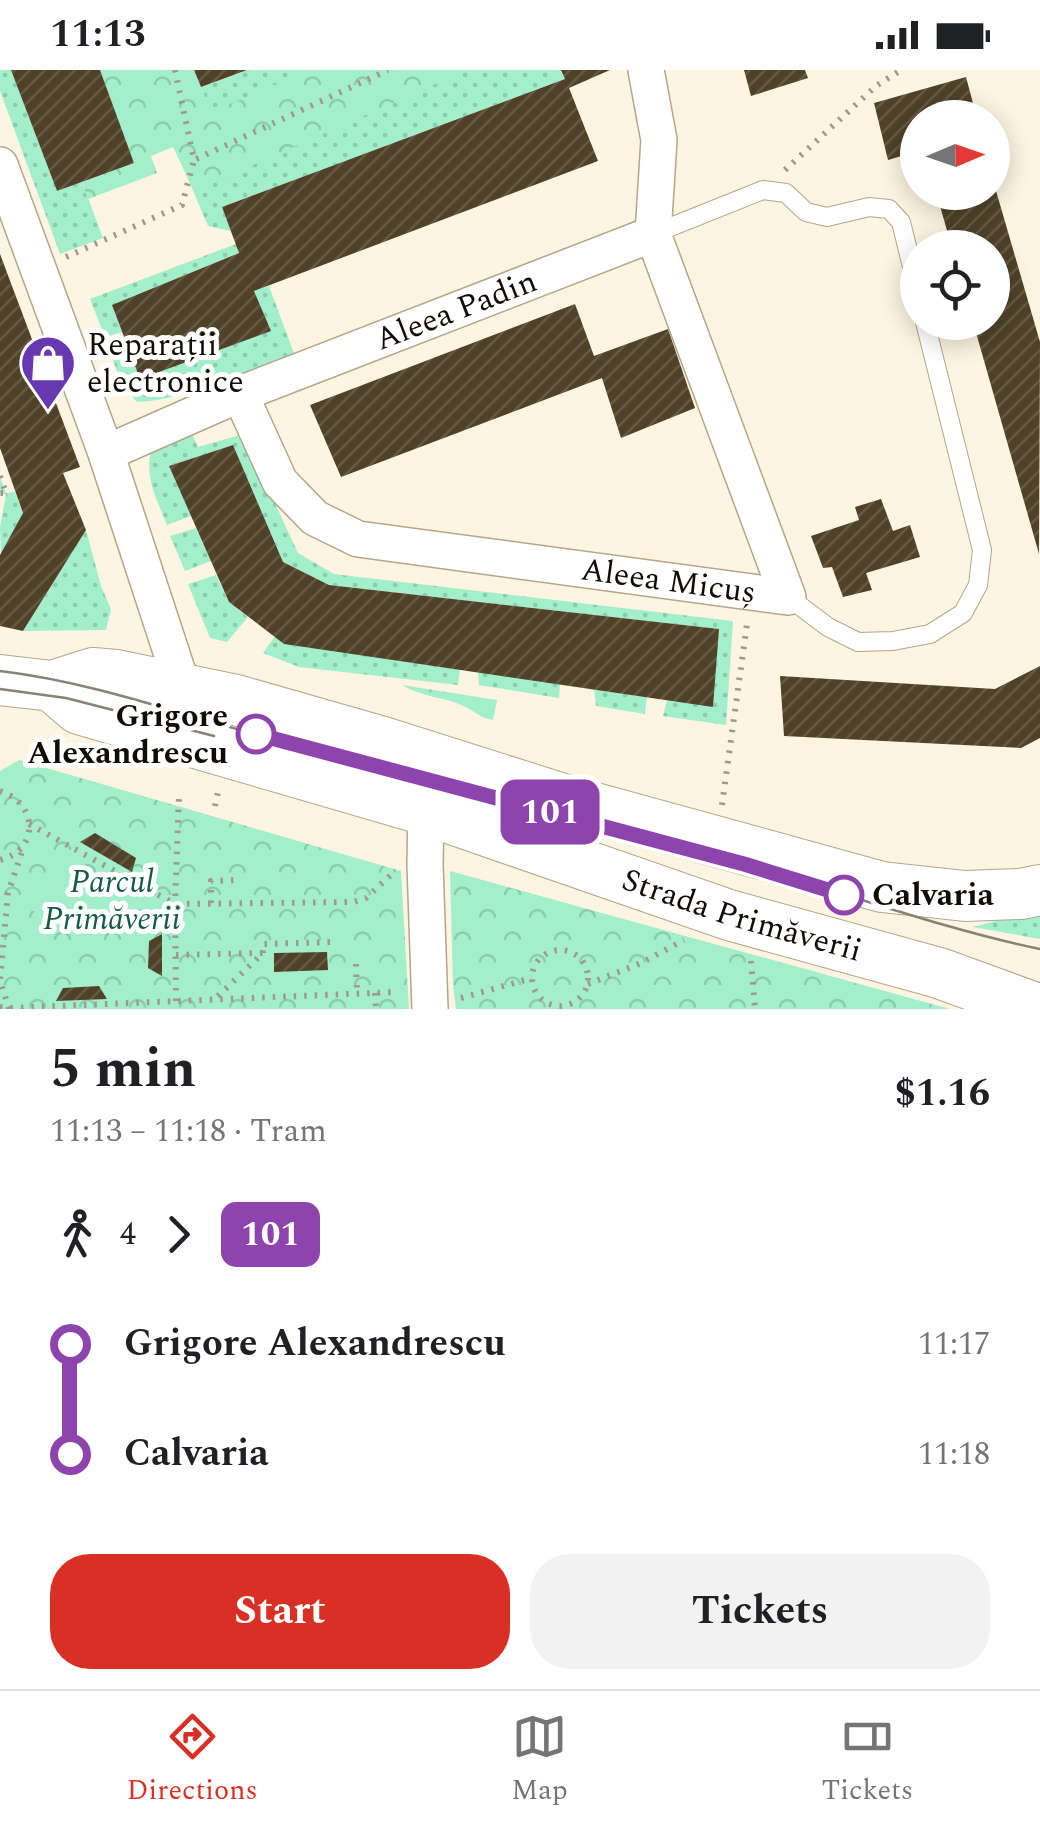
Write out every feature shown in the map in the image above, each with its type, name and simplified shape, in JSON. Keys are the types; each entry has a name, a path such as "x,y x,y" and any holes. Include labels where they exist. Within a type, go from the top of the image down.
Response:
{"main road":[{"name":"Strada Primăverii","path":"0,680 52,686 92,673 183,688 254,705 566,800 882,887 965,896 1040,890"},
{"name":"Strada Primăverii","path":"52,686 79,709 426,810 729,915 938,973 1038,1009"}],"street":[{"path":"646,70 659,140 654,234"},
{"path":"0,165 106,453 183,688"},
{"name":"Aleea Padin","path":"106,453 240,394 654,234"},
{"name":"Aleea Micuș","path":"240,394 280,482 314,518 358,539 788,597 654,234"},
{"path":"425,1003 426,810"}],"lane":[{"path":"654,234 763,190 786,193 806,212 827,218 869,207 889,209 902,230"},
{"path":"788,597 828,627 858,642 893,641 930,634 962,613 978,584 982,550 930,340"}],"path":[{"path":"38,270 182,206 194,160 176,70"},
{"path":"194,160 388,70"},
{"path":"763,190 876,86 902,70"},
{"path":"0,476 6,493 0,493"},
{"path":"720,818 751,593"},
{"path":"0,791 20,802 30,824 8,893 0,980 9,1009"},
{"path":"171,1004 180,795"},
{"path":"30,824 175,904 354,902 366,898 396,870"},
{"path":"0,860 24,846"},
{"path":"211,903 211,881 240,880"},
{"path":"588,984 641,963 689,937"},
{"path":"264,953 263,944 331,942"},
{"path":"563,950 580,957 586,965 588,984 579,999 562,1006 544,1002 532,978 538,960 563,950"},
{"path":"176,955 264,953"},
{"path":"214,1000 264,953"},
{"path":"750,955 755,1009"},
{"path":"356,964 356,994"},
{"path":"0,1007 171,1004 374,993 425,1003 532,978"},
{"path":"374,993 376,1009"}],"green space":[{"path":"0,70 11,70 57,191 82,182 103,238 60,254 0,91"},
{"path":"100,70 194,70 211,112 310,70 467,70 194,191 173,147 151,156 157,173 88,199 82,182 134,163"},
{"path":"248,70 561,70 565,79 222,207 231,231 208,226 174,146 210,112 201,87"},
{"path":"236,244 239,253 113,305 122,332 105,337 90,299"},
{"path":"269,286 295,356 196,391 156,400 137,402 124,388 112,358 130,353 140,379 270,331 254,291"},
{"path":"189,427 198,447 243,434 298,553 334,574 733,621 726,725 663,716 667,700 713,706 718,629 329,585 283,562 233,445 169,466 191,516 167,525 150,476 152,445"},
{"path":"0,477 6,493 15,492 23,513 1,555 0,527 6,494 0,493"},
{"path":"196,528 211,561 185,571 170,536"},
{"path":"86,530 111,609 106,630 23,631"},
{"path":"216,575 229,602 248,617 227,642 210,638 188,584"},
{"path":"275,636 460,669 458,685 299,667 263,653"},
{"path":"478,672 560,684 559,698 479,685"},
{"path":"402,685 497,700 493,720 464,706"},
{"path":"594,689 647,697 645,714 596,706"},
{"name":"Parcul Primăverii","path":"19,760 401,871 409,1009 0,1009 0,771"},
{"path":"33,870 100,903 84,936 17,903"},
{"path":"450,871 950,1009 456,1009"},
{"path":"1040,909 1040,939 973,927"}],"building":[{"path":"11,70 100,70 134,163 57,191"},
{"path":"194,70 247,70 201,87"},
{"path":"561,70 610,70 569,88 598,161 254,291 271,331 140,379 112,305 239,253 222,207 565,79"},
{"path":"744,70 805,70 808,78 751,96"},
{"path":"966,77 972,100 900,100 900,156 888,160 874,103"},
{"path":"941,210 1002,210 1007,230 947,230"},
{"path":"1010,239 1040,342 1039,554 978,340 1010,340"},
{"path":"0,254 80,467 63,473 86,530 23,631 0,626 0,555 23,513 0,448"},
{"path":"575,304 594,356 668,329 695,408 621,438 602,378 341,477 310,405"},
{"path":"233,445 283,562 329,585 719,629 713,707 284,644 229,602 169,466"},
{"path":"881,499 893,531 910,525 920,557 866,573 872,590 843,597 832,567 823,568 811,536 859,520 855,507"},
{"path":"1040,666 1040,738 1021,748 784,736 780,676 995,689"},
{"path":"95,833 136,858 132,872 80,842"},
{"path":"162,934 162,976 148,968 149,941"},
{"path":"327,952 328,970 274,972 274,953"},
{"path":"99,986 107,999 56,1001 63,988"}],"tram line":[{"path":"0,671 103,691 741,863 927,920 1040,949"},
{"path":"0,689 66,698 214,736"},
{"name":"101","path":"256,734 744,864 844,895"}],"place":[{"name":"Reparații electronice","path":"48,412"},
{"name":"Grigore Alexandrescu","path":"256,734"},
{"name":"Calvaria","path":"844,895"}]}
